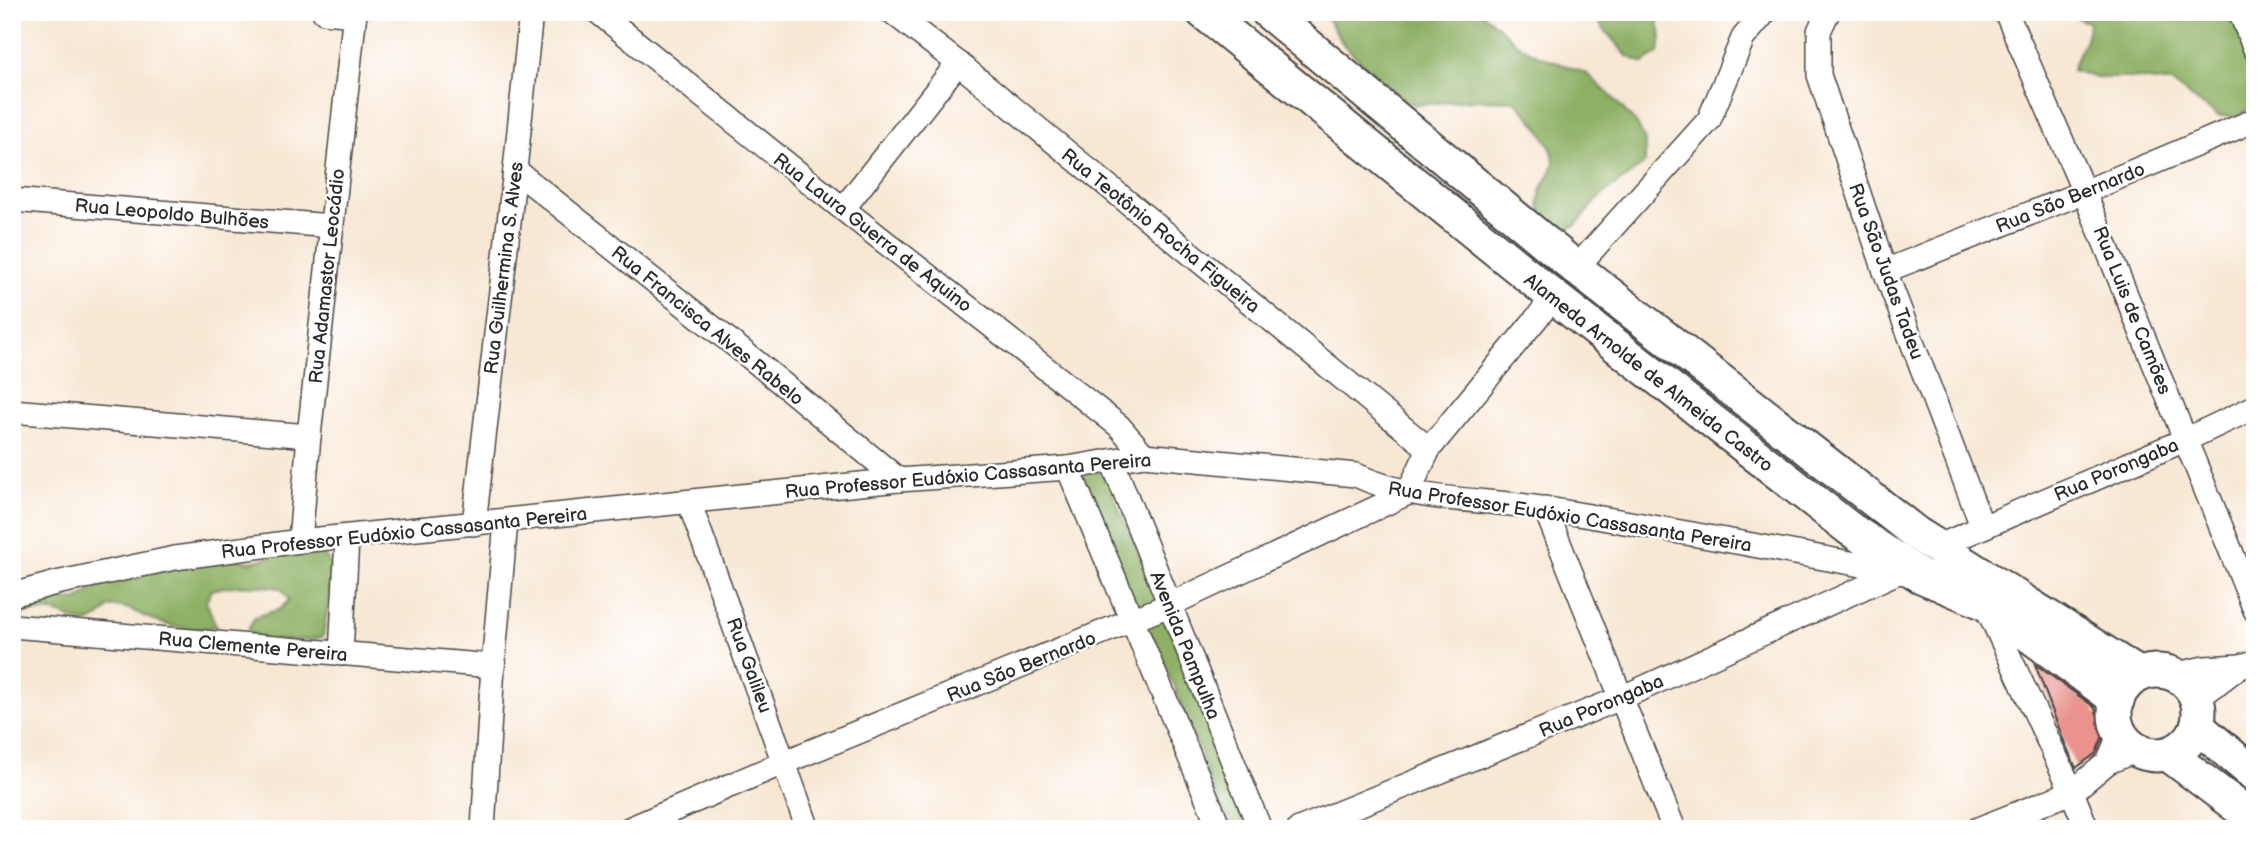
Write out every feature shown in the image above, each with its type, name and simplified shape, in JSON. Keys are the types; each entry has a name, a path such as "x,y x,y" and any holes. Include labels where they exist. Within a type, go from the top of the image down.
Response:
{"main road":[{"name":"Alameda Arnolde de Almeida Castro","path":"1203,12 1554,297 1909,574 1984,603 2117,700"},
{"name":"Alameda Arnolde de Almeida Castro","path":"1268,12 1576,268 1917,534 2140,674"},
{"path":"1382,158 1406,127"},
{"path":"2255,775 2197,713 2190,687 2174,675 2153,671 2140,674 2128,682 2119,693 2114,707 2115,721 2133,750 2255,820"},
{"path":"2133,750 2182,748 2191,739 2197,713"}],"street":[{"path":"324,12 355,14"},
{"name":"Rua Guilhermina S. Alves","path":"474,524 531,12"},
{"name":"Rua Laura Guerra de Aquino","path":"598,12 1119,426 1144,455"},
{"name":"Rua Teotônio Rocha Figueira","path":"892,12 958,63 1429,449"},
{"path":"1576,268 1709,120 1743,38 1765,12"},
{"name":"Rua São Judas Tadeu","path":"1828,12 1819,31 1819,75 1885,271 1982,526"},
{"name":"Rua Luis de Camões","path":"2006,12 2187,439 2255,611"},
{"path":"2241,12 2255,49"},
{"name":"Rua Adamastor Leocádio","path":"300,541 355,14"},
{"path":"843,209 958,63"},
{"name":"Rua São Bernardo","path":"1885,271 2255,120"},
{"name":"Rua Francisca Alves Rabelo","path":"515,170 899,480"},
{"name":"Rua Leopoldo Bulhões","path":"12,200 331,226"},
{"path":"1408,493 1429,449 1554,297"},
{"name":"Rua Porongaba","path":"1939,546 2255,407"},
{"path":"12,411 309,436"},
{"name":"Rua Professor Eudóxio Cassasanta Pereira","path":"12,595 175,558 300,541 899,480 1068,468 1144,455 1356,475 1408,493 1545,508 1909,574"},
{"name":"Avenida Pampulha","path":"1112,461 1260,829"},
{"name":"Avenida Pampulha","path":"1068,468 1220,829"},
{"name":"Rua São Bernardo","path":"629,829 785,762 1169,605 1408,493"},
{"name":"Rua Galileu","path":"690,502 808,829"},
{"path":"1545,508 1674,829"},
{"path":"483,829 493,666 506,522"},
{"path":"341,654 347,537"},
{"name":"Rua Porongaba","path":"1299,829 1621,698 1909,574"},
{"path":"1984,603 2087,829"},
{"name":"Rua Clemente Pereira","path":"12,626 493,666"},
{"path":"2174,675 2204,668 2247,664"},
{"path":"2197,713 2247,664"},
{"path":"1978,829 2072,792 2133,750"}],"green space":[{"path":"1323,12 1481,12 1520,46 1586,73 1637,124 1645,141 1645,163 1600,197 1576,225 1559,233 1546,221 1539,205 1541,191 1553,165 1553,154 1539,129 1516,101 1471,100 1415,105 1399,97 1344,45"},
{"path":"1577,12 1655,12 1661,34 1659,53 1643,63 1627,56 1591,14"},
{"path":"2064,12 2220,12 2224,19 2255,23 2255,105 2237,116 2218,116 2172,83 2134,78 2096,78 2072,70 2087,37 2089,23"},
{"path":"1087,467 1110,479 1116,502 1257,829 1236,829 1211,788 1201,753 1185,719 1174,684 1161,665 1080,469"},
{"path":"317,550 328,560 333,573 323,637 308,640 255,641 248,629 255,617 280,609 289,600 281,588 264,586 212,590 206,601 216,626 201,629 170,626 116,606 109,607 88,622 53,612 12,615 12,603 78,600 88,592 126,574 223,557 251,562 289,552"}],"building":[{"path":"2035,664 2094,707 2105,731 2096,753 2076,768 2063,739"}]}
